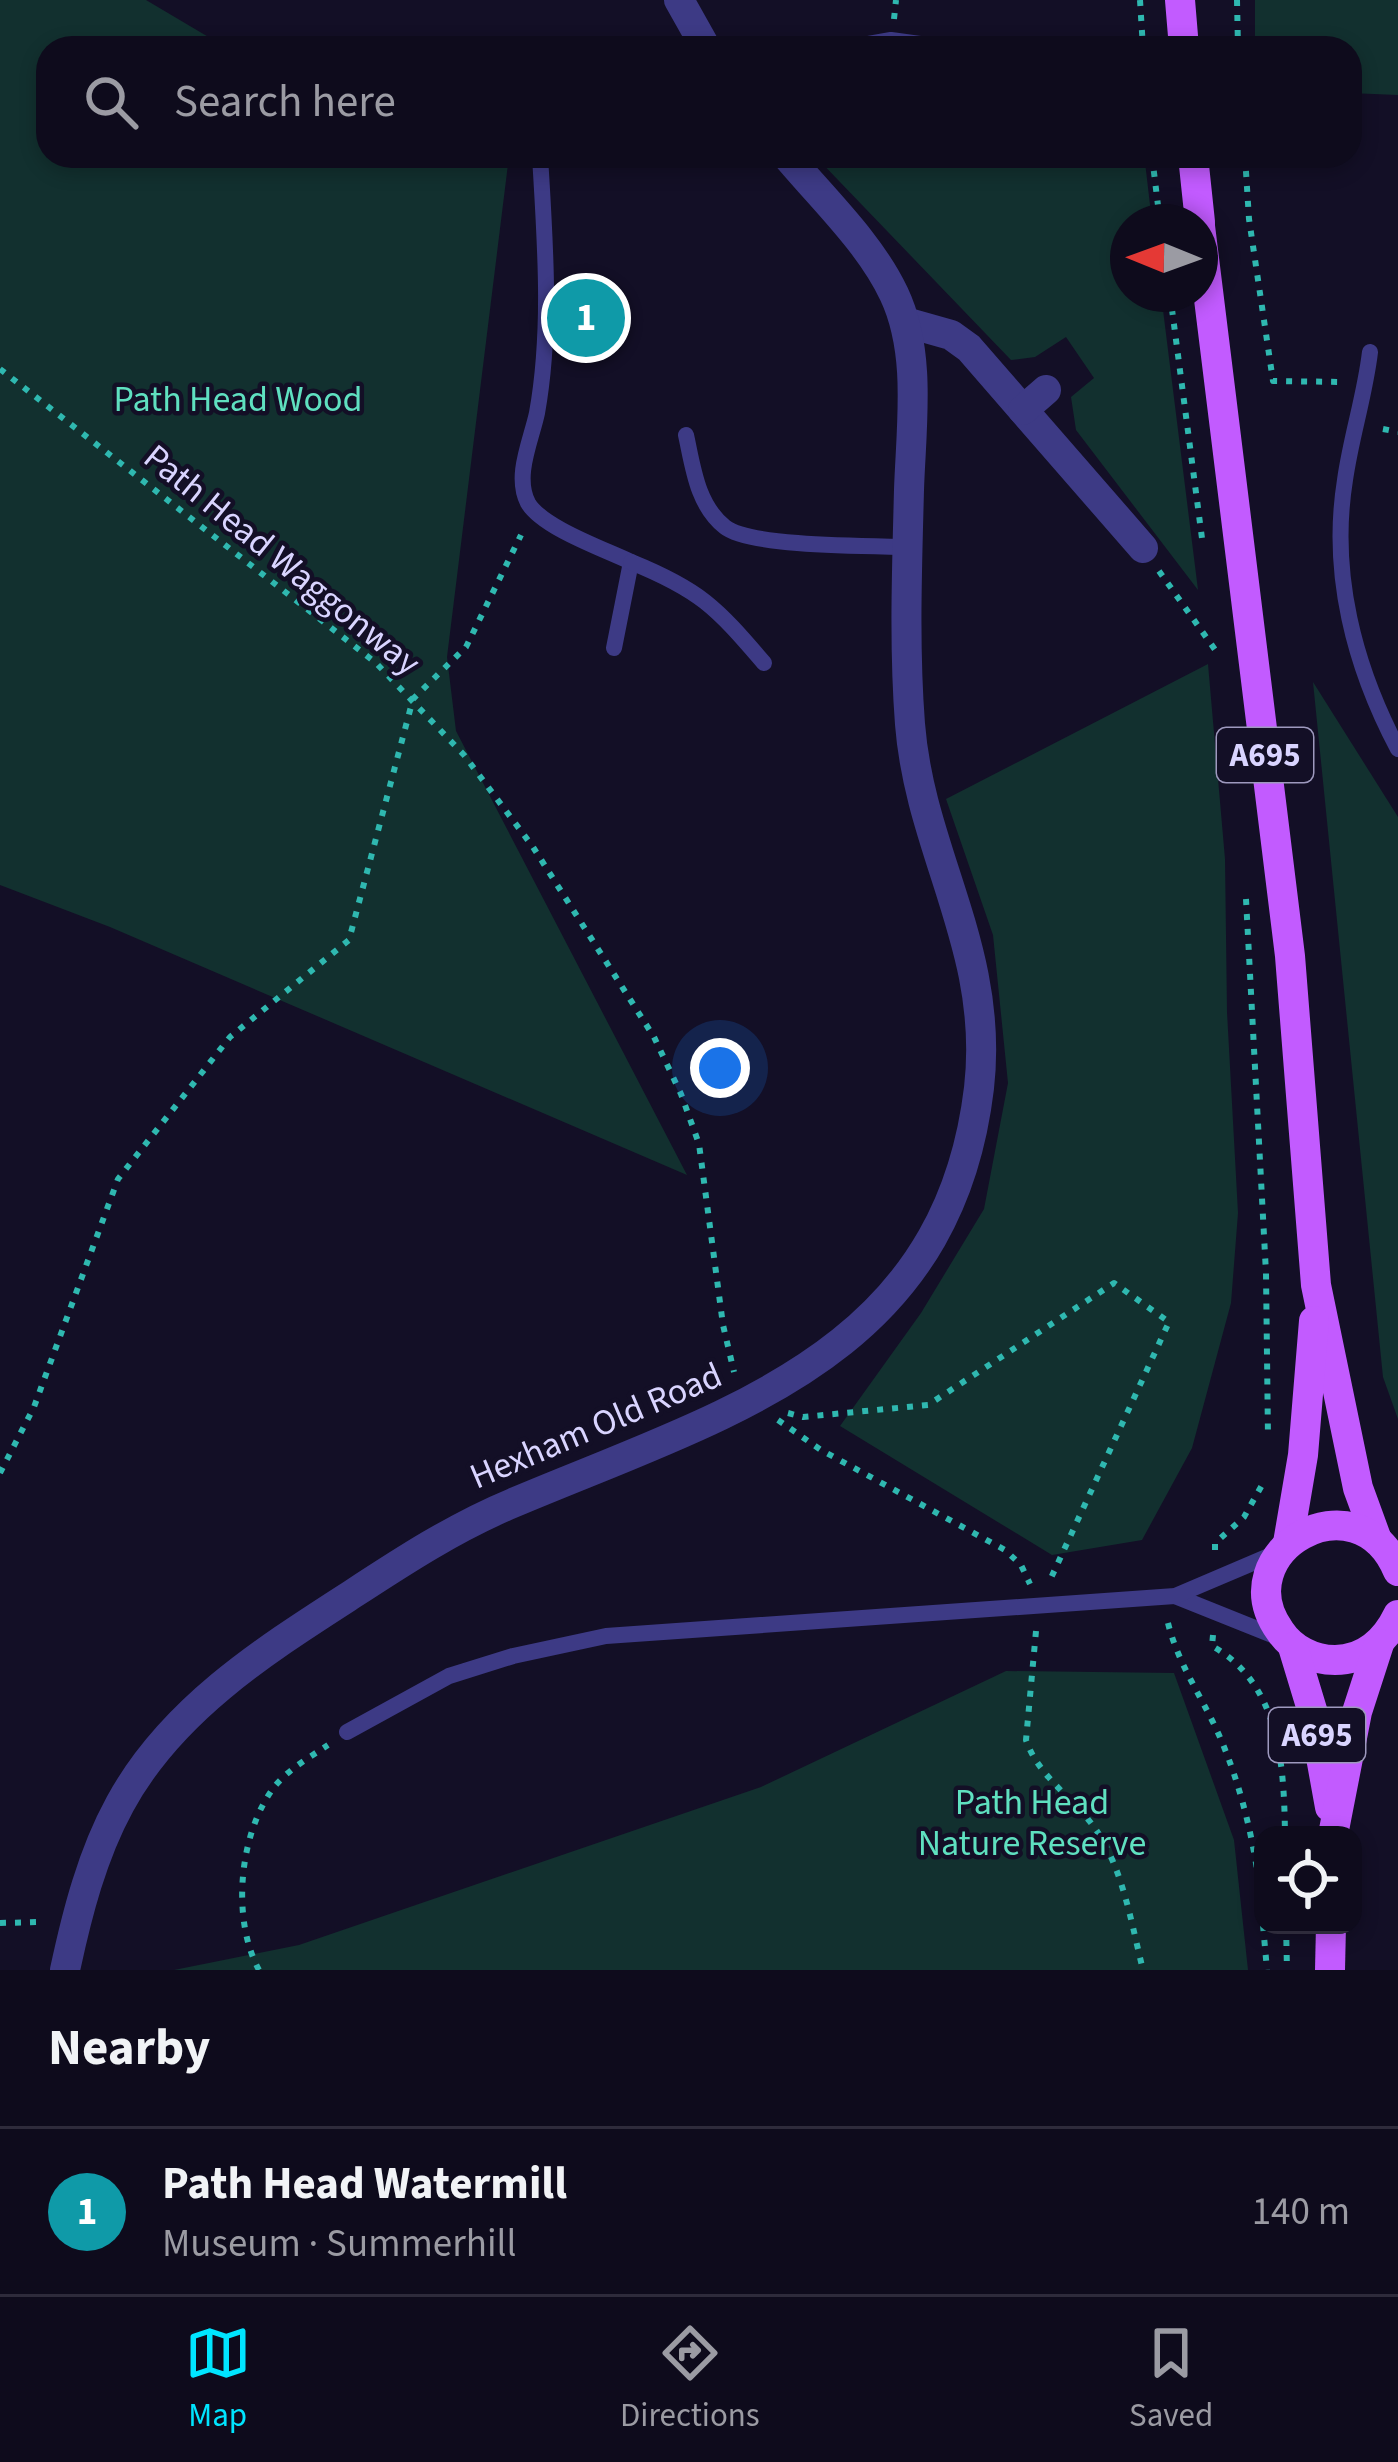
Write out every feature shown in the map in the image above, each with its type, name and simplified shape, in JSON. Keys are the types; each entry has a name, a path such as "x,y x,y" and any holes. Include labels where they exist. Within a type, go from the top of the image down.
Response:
{"main road":[{"path":"1180,0 1183,36"},
{"name":"A695","path":"1194,168 1198,204"},
{"name":"A695","path":"1211,312 1290,956 1316,1285 1353,1466 1377,1540 1398,1570"},
{"name":"A695","path":"1316,1285 1303,1455 1284,1547 1267,1587 1268,1607 1290,1644 1313,1713 1332,1826"},
{"path":"1284,1547 1301,1533 1332,1525 1348,1526 1377,1540"},
{"name":"A695","path":"1334,1826 1365,1680 1378,1644 1398,1615"},
{"name":"A695","path":"1290,1644 1313,1657 1336,1660 1358,1656 1378,1644"},
{"path":"1330,1970 1331,1934"}],"street":[{"path":"679,0 699,36"},
{"path":"797,168 872,258 905,322 950,335 1035,400 1143,548"},
{"name":"Hexham Old Road","path":"64,1970 100,1847 121,1801 191,1712 237,1671 454,1531 706,1425 842,1341 886,1305 917,1264 960,1182 979,1088 978,992 969,942 922,798 910,722 912,399 905,322"}],"lane":[{"path":"541,168 546,271 544,364 523,476 524,496 542,518 677,580 716,607 764,663"},
{"path":"1370,352 1345,478 1340,560 1354,640 1398,749"},
{"path":"686,435 703,499 713,516 737,535 908,547"},
{"path":"614,648 631,562"},
{"path":"347,1732 449,1676 606,1636 1168,1597 1284,1547"},
{"path":"1168,1597 1290,1644"}],"path":[{"path":"1140,0 1142,36"},
{"path":"1237,0 1238,36"},
{"path":"1153,168 1158,204"},
{"path":"1246,168 1273,381 1366,382"},
{"path":"1172,312 1205,562"},
{"name":"Path Head Waggonway","path":"0,369 376,663 464,755 533,847 654,1037 681,1094 699,1144 729,1362 750,1402"},
{"path":"0,1473 34,1407 118,1179 230,1037 349,940 413,699 466,647 533,510"},
{"path":"1143,548 1216,651"},
{"path":"1214,629 1220,671"},
{"path":"1246,892 1266,1273 1268,1445"},
{"path":"750,1402 802,1417 928,1405 1114,1283 1168,1322 1040,1604 1026,1740 1031,1756 1078,1805 1102,1839 1126,1900 1143,1970"},
{"path":"750,1402 821,1450 1005,1550 1021,1565 1040,1604"},
{"path":"1215,1543 1244,1517 1264,1479"},
{"path":"1168,1597 1172,1636 1236,1777 1254,1874"},
{"path":"1212,1646 1242,1667 1266,1704 1280,1761 1285,1826"},
{"path":"260,1970 248,1941 243,1908 243,1881 258,1818 286,1774 347,1732"},
{"path":"0,1923 24,1920 74,1926"},
{"path":"1264,1934 1267,1970"},
{"path":"1286,1934 1287,1970"}],"green space":[{"name":"Path Head Wood","path":"0,0 146,0 207,36 36,36 36,168 508,168 447,657 456,731 687,1175 110,927 0,885"},
{"path":"1255,0 1398,0 1398,95 1362,94 1362,36 1255,36"},
{"path":"827,168 1146,168 1150,204 1110,204 1110,312 1163,312 1198,590 1076,430 1071,397 1094,378 1066,337 1035,357 1011,360"},
{"path":"1208,664 1225,859 1227,1012 1238,1213 1231,1303 1192,1448 1142,1540 1052,1555 840,1426 921,1313 984,1209 1008,1083 993,935 946,799"},
{"path":"1313,682 1398,817 1398,1419 1383,1377"},
{"name":"Path Head Nature Reserve","path":"1006,1671 1174,1673 1234,1840 1248,1970 174,1970 299,1945 761,1787"}],"place":[{"name":"Path Head Watermill","path":"586,318"}]}
